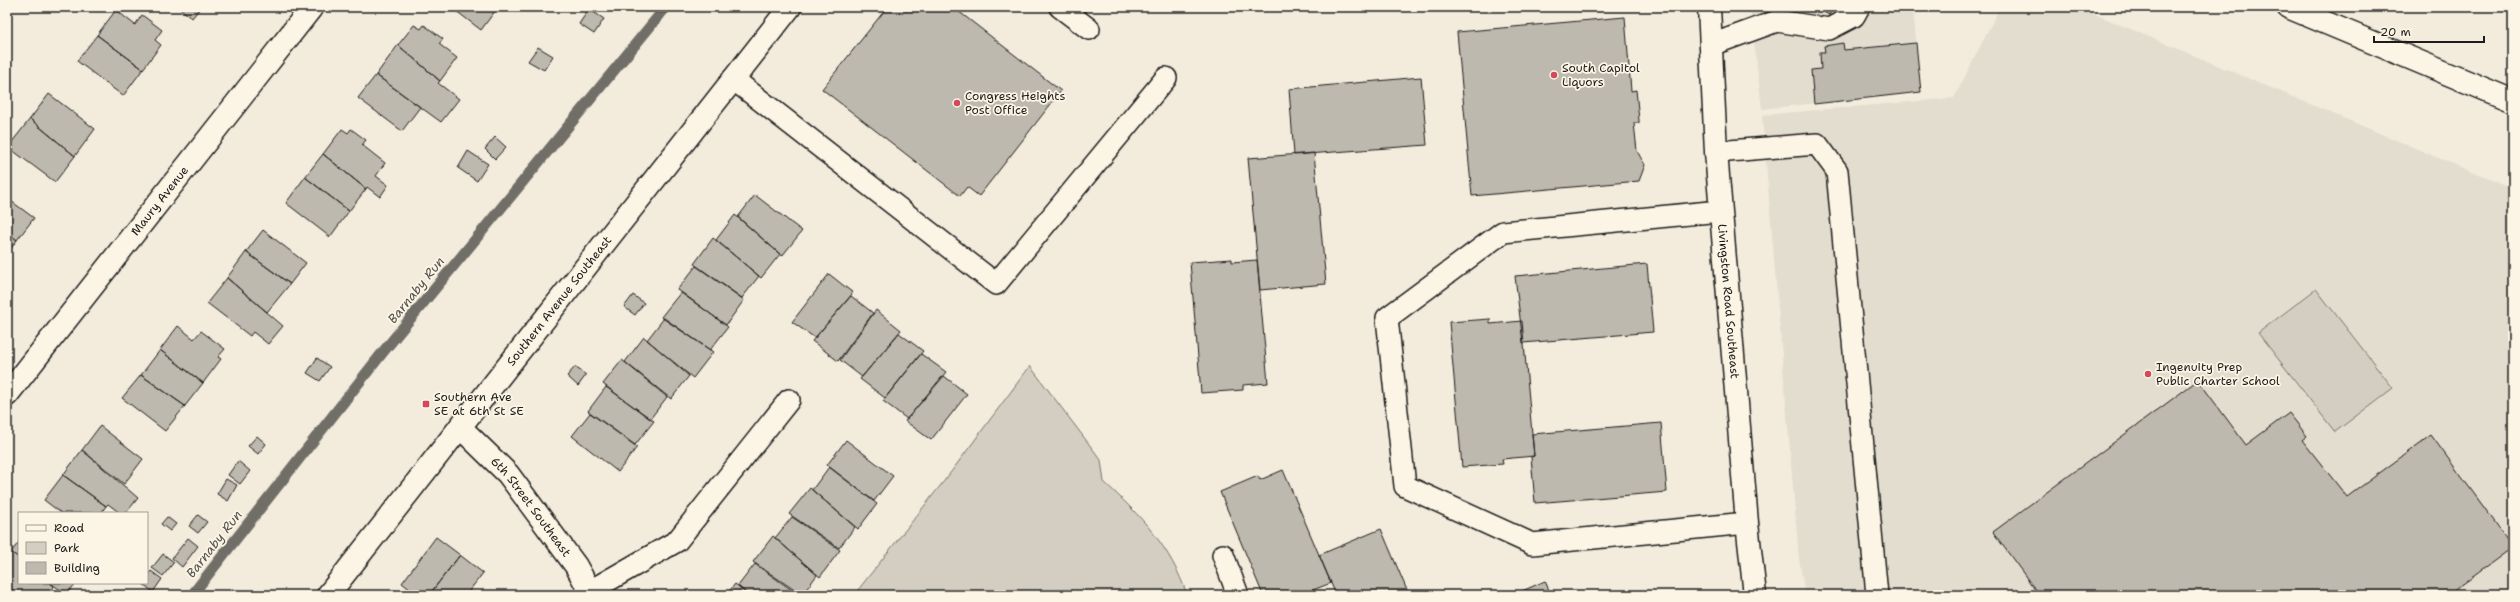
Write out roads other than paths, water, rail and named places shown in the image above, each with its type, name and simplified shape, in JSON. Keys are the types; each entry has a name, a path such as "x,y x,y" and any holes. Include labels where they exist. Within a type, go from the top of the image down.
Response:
{"street":[{"name":"Maury Avenue","path":"7,395 312,7"},
{"name":"Southern Avenue Southeast","path":"328,595 790,7"},
{"name":"Livingston Road Southeast","path":"1708,7 1712,45 1720,211 1747,523 1755,595"},
{"path":"2288,7 2513,101"},
{"name":"6th Street Southeast","path":"460,427 508,474 576,566 591,593"}],"lane":[{"path":"1060,7 1089,30"},
{"path":"1712,45 1778,14 1829,29 1854,16 1860,7"},
{"path":"733,79 996,284 1166,78"},
{"path":"1716,152 1817,144 1837,171 1877,595"},
{"path":"1720,211 1503,232 1387,318 1405,486 1532,544 1747,523"},
{"path":"591,593 677,541 789,400"},
{"path":"1223,555 1238,595"}],"waterway":[{"name":"Barnaby Run","path":"192,595 383,352 666,7"}],"place":[{"name":"South Capitol Liquors","path":"1554,75"},
{"name":"Congress Heights Post Office","path":"957,103"},
{"name":"Ingenuity Prep Public Charter School","path":"2148,374"},
{"name":"Southern Ave SE at 6th St SE","path":"426,404"}]}
